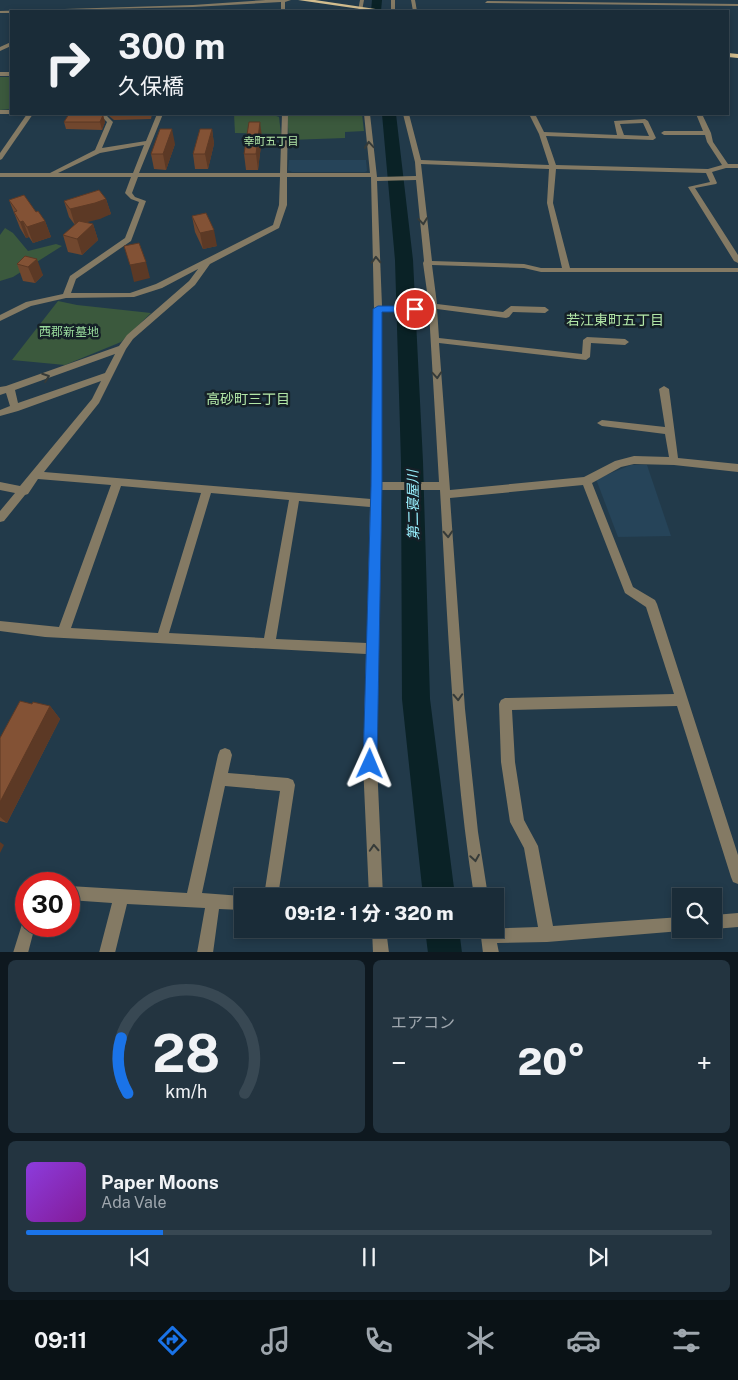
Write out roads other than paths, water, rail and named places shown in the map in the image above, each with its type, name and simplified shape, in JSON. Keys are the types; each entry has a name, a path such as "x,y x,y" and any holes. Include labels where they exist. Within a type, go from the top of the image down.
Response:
{"main road":[{"path":"301,0 362,9"}],"street":[{"path":"135,7 138,0"},
{"path":"37,10 47,7 89,10 135,7 192,9 289,0"},
{"path":"362,0 362,9"},
{"path":"689,0 699,5 703,10"},
{"path":"487,1 557,4 655,1 699,5 738,5"},
{"path":"540,4 543,10"},
{"path":"557,4 560,10"},
{"path":"0,158 29,115"},
{"path":"98,151 110,122 104,115"},
{"path":"66,296 73,278 128,239 143,201 133,198 128,194 160,115"},
{"path":"0,318 29,304 66,296 130,295 159,286 276,226 283,205 285,176 284,115"},
{"path":"367,115 374,177 378,309 370,764 376,888"},
{"path":"406,115 418,162 433,307 459,708 471,832 481,888"},
{"path":"532,115 542,134 552,166 550,203 566,269"},
{"path":"699,115 710,142 726,166"},
{"path":"542,134 653,138 645,121 616,122 621,136"},
{"path":"664,133 708,133"},
{"path":"50,174 98,151 149,142"},
{"path":"418,162 708,170 726,166 738,166"},
{"path":"708,170 714,183 691,187 738,261"},
{"path":"0,175 419,178"},
{"path":"0,518 96,401 122,348 130,337 192,283 207,262"},
{"path":"427,263 524,266 541,270 738,270"},
{"path":"378,309 433,307 496,315 506,315 510,309 545,310"},
{"path":"435,340 586,357 587,340 625,342"},
{"path":"0,392 122,348"},
{"path":"0,413 110,375"},
{"path":"5,389 15,409"},
{"path":"664,389 674,461"},
{"path":"602,422 670,431"},
{"path":"376,486 445,490 586,481 618,464 634,460 674,461 738,468"},
{"path":"36,475 375,503"},
{"path":"586,481 629,590 651,604 738,877"},
{"path":"63,633 117,482"},
{"path":"0,486 24,491"},
{"path":"162,637 207,490"},
{"path":"269,643 295,497"},
{"path":"0,626 63,633 372,649"},
{"path":"548,934 531,846 517,822 508,762 504,704 682,700"},
{"path":"193,900 226,755"},
{"path":"220,779 288,785 273,888"},
{"path":"80,894 234,902"},
{"path":"107,952 121,897"},
{"path":"205,952 214,901"},
{"path":"722,921 738,920"},
{"path":"504,933 548,934 672,925"},
{"path":"20,952 25,937"},
{"path":"380,938 381,952"},
{"path":"488,938 491,952"}],"waterway":[{"name":"第二寝屋川","path":"376,10 377,0"},
{"name":"第二寝屋川","path":"389,115 404,260 412,462 416,699 438,888"},
{"name":"第二寝屋川","path":"443,938 445,952"}],"district":[{"name":"幸町五丁目","path":"271,141"},
{"name":"若江東町五丁目","path":"615,320"},
{"name":"高砂町三丁目","path":"248,399"}],"park label":[{"name":"西郡新墓地","path":"69,332"}]}
